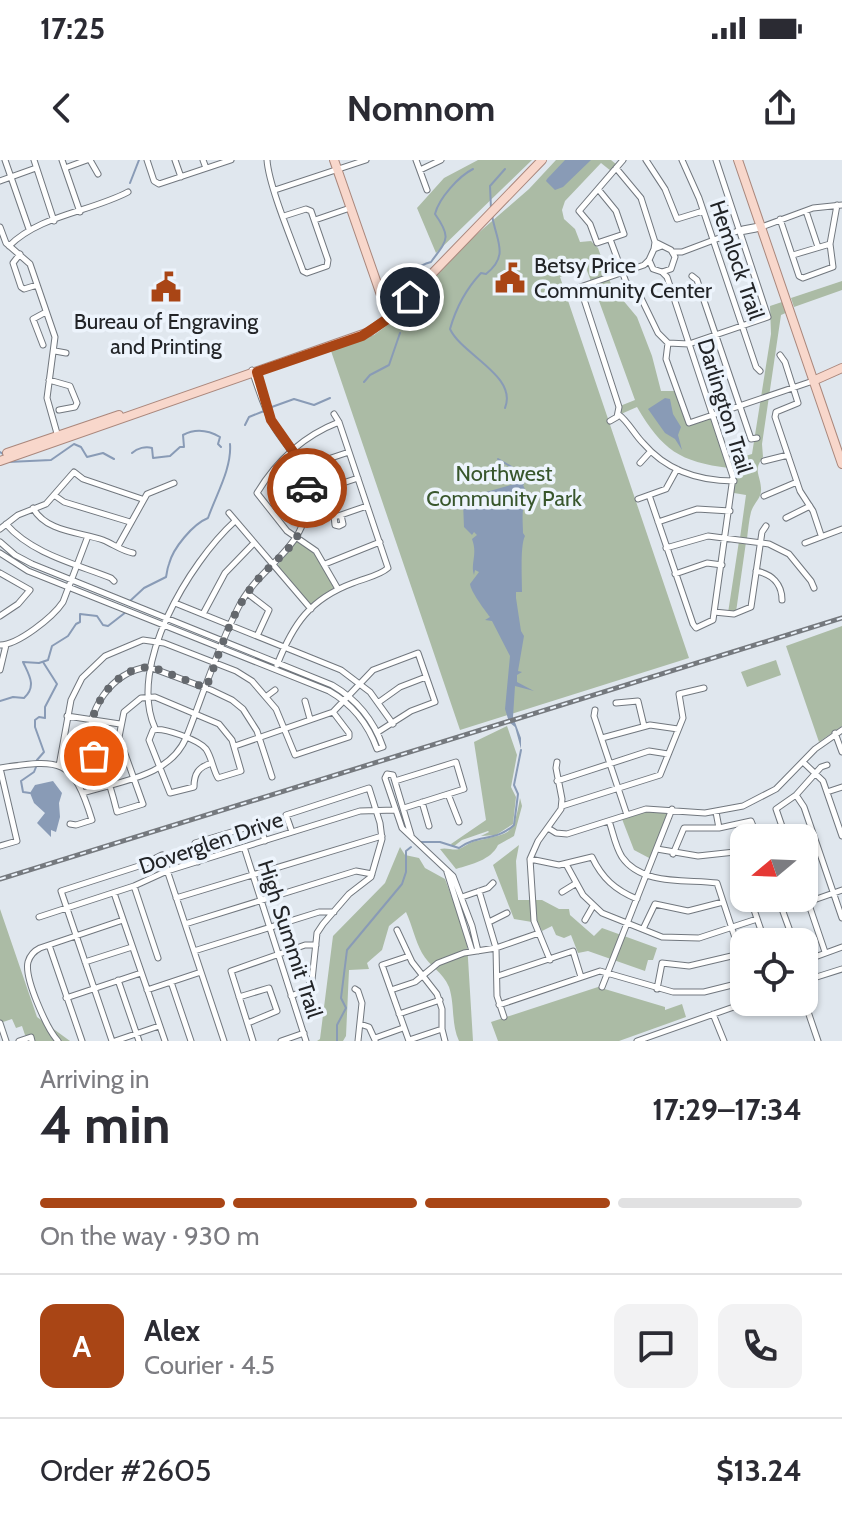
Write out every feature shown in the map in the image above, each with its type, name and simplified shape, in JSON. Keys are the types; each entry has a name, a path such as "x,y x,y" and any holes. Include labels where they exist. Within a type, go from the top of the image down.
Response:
{"main road":[{"path":"4,457 254,372 357,332 393,312 535,160"},
{"path":"497,201 542,160"},
{"path":"741,160 840,450 842,464"},
{"path":"336,165 366,255 373,260 393,312"},
{"path":"816,380 842,371"}],"street":[{"path":"5,160 29,229"},
{"path":"34,160 54,221"},
{"path":"62,160 80,212"},
{"path":"65,168 89,160 98,174"},
{"path":"147,160 156,184 231,160"},
{"path":"175,160 181,177"},
{"path":"203,160 206,168"},
{"path":"267,160 275,190 284,216 304,272 328,264 315,220 308,209 284,216"},
{"path":"275,190 336,165 363,160"},
{"path":"416,160 427,190"},
{"path":"420,170 441,160"},
{"path":"598,189 616,211 624,234 597,243 590,224 579,211 623,160"},
{"path":"646,160 665,189 677,219 703,211"},
{"name":"Hemlock Trail","path":"682,160 760,371"},
{"path":"610,239 626,282 647,306 658,333 668,343 689,344 768,317 716,160"},
{"path":"0,181 36,168"},
{"path":"610,421 618,414 619,407 580,287 648,264 655,242 641,198 616,168"},
{"path":"9,246 29,229 114,201 128,192"},
{"path":"674,256 755,225 763,225 780,219 806,211 839,205 830,244 833,267 800,278 780,219"},
{"path":"315,220 350,208"},
{"path":"806,211 818,247"},
{"path":"0,227 9,246 28,261 55,337 47,402 59,438"},
{"path":"655,242 674,256"},
{"path":"793,255 830,244"},
{"path":"654,249 662,246"},
{"path":"20,254 13,263 21,287 37,285"},
{"path":"648,264 665,274 673,266 674,256"},
{"name":"Darlington Trail","path":"665,274 734,481 714,612"},
{"path":"692,276 697,280 751,439 757,438"},
{"path":"43,345 32,320 34,316 46,312"},
{"path":"668,343 666,359 689,423 816,380"},
{"path":"55,351 66,353"},
{"path":"780,355 798,403 774,414 797,482 821,535"},
{"path":"83,793 160,768 176,755 247,593 297,537 306,511 307,486 301,464 270,417 254,372"},
{"path":"49,380 70,386 77,403 75,407 59,410"},
{"path":"276,666 295,624 311,609 338,590 388,569 334,414"},
{"path":"618,414 650,452 677,469 700,478 734,481"},
{"path":"338,590 313,548 287,531 257,493 273,469 292,450 311,435 339,422"},
{"path":"349,452 331,458 340,484 358,478"},
{"path":"640,463 650,452"},
{"path":"764,461 788,455"},
{"path":"638,499 666,489 677,469"},
{"path":"0,529 18,515 46,504 74,472 83,479 142,499"},
{"path":"764,496 797,482"},
{"path":"118,546 142,499 152,490 174,483"},
{"path":"296,491 307,486"},
{"path":"54,495 64,502 130,522"},
{"path":"649,495 695,627 712,622 714,612 731,615 749,610 760,543 766,526"},
{"path":"306,511 338,515 367,506"},
{"path":"786,518 810,506"},
{"path":"33,508 47,523 133,553"},
{"path":"658,522 697,509 730,511"},
{"path":"229,513 311,609"},
{"path":"155,728 148,711 149,667 166,622 198,561 235,521"},
{"path":"6,524 38,549 114,581"},
{"path":"805,543 842,529"},
{"path":"0,670 3,645 50,617 63,602 88,536"},
{"path":"666,548 696,537 726,537 777,547 789,554 814,588"},
{"path":"0,542 26,562 166,622"},
{"path":"325,564 380,542"},
{"path":"203,614 225,573 254,543"},
{"path":"0,553 22,568 69,587 276,666 324,681 347,699 365,714 378,732 383,747 377,749 347,699"},
{"path":"675,574 707,563 722,565"},
{"path":"756,571 773,578 782,600"},
{"path":"0,573 30,590 18,604 3,614 0,605"},
{"path":"247,593 269,610 257,636"},
{"path":"175,603 334,667 361,683 379,702 393,724"},
{"path":"59,766 67,716 76,688 96,662 132,642 159,641 243,675 267,696 276,709 294,754 349,737 333,712"},
{"path":"235,746 333,712 382,665 418,653 435,702 411,711 378,732"},
{"path":"155,728 202,745 217,778 241,771 235,746 219,724 148,696 137,699 128,706 120,724 120,744 143,804 117,812 109,785 92,750 93,720 98,703 112,685 136,670 149,667 206,688 243,709 260,738 272,777"},
{"path":"379,702 400,687 426,677"},
{"path":"562,806 659,776 684,714 679,694 704,688"},
{"path":"267,696 275,690"},
{"path":"305,701 310,719"},
{"path":"616,703 638,701 644,726"},
{"path":"595,710 594,716 627,815"},
{"path":"67,716 120,724"},
{"path":"602,738 659,724 678,729"},
{"path":"155,728 149,737 172,794 194,787 194,777 202,767 212,763"},
{"path":"548,828 565,835 646,809 716,812 743,806 765,796 784,782 815,749 842,730"},
{"path":"835,733 842,752"},
{"path":"557,781 654,750 668,754"},
{"path":"395,781 456,762 464,789 404,808"},
{"path":"550,960 534,921 530,859 538,841 562,806 557,762"},
{"path":"803,762 823,781 842,836"},
{"path":"0,846 17,841 0,768 36,763 59,766 76,778 92,820 70,824"},
{"path":"781,824 776,809 796,795 827,765"},
{"path":"412,837 392,773 385,775 402,828 453,876 462,897 475,951"},
{"path":"827,792 842,787"},
{"path":"291,996 309,986 317,933 349,894 372,874 382,836 369,788 286,815 292,832"},
{"path":"448,794 459,822"},
{"path":"796,795 804,807 842,918"},
{"path":"422,802 429,826"},
{"path":"602,987 672,809"},
{"name":"Doverglen Drive","path":"39,917 134,886 167,871 360,811 395,810"},
{"path":"716,812 717,828"},
{"path":"0,817 10,814"},
{"path":"609,821 623,858 630,865 647,874 674,881 717,883 732,928 757,919"},
{"path":"198,862 193,846 195,843 255,825 260,826 265,841"},
{"path":"673,854 684,828 730,825"},
{"path":"176,898 382,836"},
{"name":"High Summit Trail","path":"244,847 306,1041"},
{"path":"657,849 673,854 730,854"},
{"path":"159,1026 114,1041 93,989 61,891 142,865 162,855 224,1041"},
{"path":"530,859 566,864 592,857 606,880 616,889 637,899"},
{"path":"566,864 575,884 593,906 615,919 662,937 689,939 730,929"},
{"path":"185,924 356,871 372,874"},
{"path":"447,871 475,951"},
{"path":"462,897 493,883"},
{"path":"562,892 575,884"},
{"path":"134,886 158,958"},
{"path":"818,898 842,890"},
{"path":"479,891 496,948 497,994 504,1017"},
{"path":"114,893 165,1041"},
{"path":"643,929 655,904 688,911 723,902"},
{"path":"585,920 593,906"},
{"path":"194,951 319,912 334,912"},
{"path":"755,912 760,928"},
{"path":"811,912 825,952"},
{"path":"489,922 507,913"},
{"path":"58,1041 48,1030 28,963 35,950 123,920"},
{"path":"397,930 409,956 440,1000 445,1041"},
{"path":"391,990 424,976 438,963 539,933"},
{"path":"49,945 82,1041"},
{"path":"253,1041 231,971 305,945 316,945"},
{"path":"85,962 132,947"},
{"path":"818,955 842,947"},
{"path":"497,976 573,951 581,977"},
{"path":"409,956 382,965 403,1028 409,1041 442,1029"},
{"path":"657,989 662,963 689,966 730,956"},
{"path":"818,977 842,969"},
{"path":"147,990 201,972"},
{"path":"499,1005 598,972 608,972 657,989 695,993 730,985"},
{"path":"66,998 141,973"},
{"path":"118,980 139,1041"},
{"path":"171,982 191,1041"},
{"path":"239,997 267,987 274,1000 277,1013 248,1023"},
{"path":"355,989 362,1001 358,1041"},
{"path":"399,1014 440,1000"},
{"path":"637,1041 730,1008"},
{"path":"713,1014 724,1041"},
{"path":"809,1016 818,1041"},
{"path":"0,1023 6,1041"},
{"path":"360,1024 369,1027 375,1040 403,1028"},
{"path":"281,1041 304,1033"},
{"path":"19,1041 31,1039"}],"green space":[{"path":"478,160 532,160 436,253 417,208 444,178"},
{"name":"Northwest Community Park","path":"556,160 611,160 617,165 611,171 601,163 565,201 562,210 564,219 575,229 580,242 591,241 598,248 612,287 637,317 661,391 675,391 687,425 711,417 729,468 697,462 674,451 655,434 637,407 621,414 620,406 635,400 595,290 582,294 582,289 592,284 586,268 560,277 689,658 460,730 331,351 374,335 397,318 469,241 529,189"},
{"path":"842,281 842,290 794,307 791,298"},
{"path":"785,301 788,312 781,315 762,444 763,457 758,469 761,491 751,512 747,539 740,538 746,495 734,493 734,472 728,455 740,451 742,457 752,454 771,334 770,306"},
{"path":"297,540 317,555 335,588 310,605 277,566"},
{"path":"739,541 746,542 736,612 728,613"},
{"path":"842,626 842,726 819,742 786,646"},
{"path":"776,660 781,675 747,687 741,672"},
{"path":"507,726 517,755 511,787 516,797 513,824 496,835 481,836 488,831 462,840 453,847 451,844 486,820 474,742"},
{"path":"520,798 522,806 514,836 498,845 486,858 456,869 440,849 459,849 509,831"},
{"path":"647,811 669,812 651,859 634,850 622,819"},
{"path":"519,845 516,861 518,900 542,900 559,909 569,909 570,915 594,936 602,928 657,948 653,960 648,960 645,971 588,951 578,953 571,935 564,938 556,935 552,926 542,931 538,923 514,919 493,865"},
{"path":"400,847 405,855 419,858 425,868 445,879 467,942 473,1041 459,1041 449,987 422,953 406,912 389,926 382,950 367,963 369,969 349,970 346,1036 343,1041 317,1041 320,1039 333,936 385,883"},
{"path":"0,909 37,1017 70,1041 35,1041 31,1035 25,1035 22,1026 16,1028 12,1019 0,1023"},
{"path":"598,987 665,1007 665,1010 682,1004 686,1017 619,1041 498,1041 491,1022"}],"water":[{"path":"565,160 591,160 563,187 555,190 546,181"},
{"path":"665,398 670,399 673,414 681,427 678,435 682,450 648,409"},
{"path":"521,482 526,493 523,516 525,536 522,592 516,592 516,598 524,636 518,671 522,672 517,675 517,682 534,691 515,686 513,717 521,738 521,749 515,727 509,722 505,709 510,656 492,621 485,620 490,617 470,584 479,572 475,570 474,575 473,571 472,539 477,535 474,532 472,535 464,527 463,502 465,498"},
{"path":"53,781 62,793 60,817 56,832 51,830 51,837 37,823 45,813 34,803 30,793 35,785"}],"waterway":[{"path":"130,183 139,160"},
{"path":"400,290 409,276 431,262 441,249 445,234 435,214 437,208 450,188 473,169"},
{"path":"491,209 490,186 505,169"},
{"path":"492,215 500,247 498,260 486,274 481,273 471,286 458,306 450,329 456,339 504,386 507,396 505,408"},
{"path":"364,382 370,375 389,365 400,333"},
{"path":"269,408 294,399 314,405 330,398"},
{"path":"245,425 249,417 264,411"},
{"path":"132,453 150,447 153,458 170,456 184,447 183,435 197,431 220,437 218,444 221,447"},
{"path":"8,462 51,460 74,444 81,447 87,457 103,453 114,459"},
{"path":"130,601 144,588 166,577 179,544 196,525 208,518 226,472 230,444"},
{"path":"498,459 525,475 523,484"},
{"path":"0,701 24,698 28,694 31,685 23,662 48,660 52,646 68,636 80,622 80,614 97,616 103,625 108,626 126,612"},
{"path":"37,760 44,752 35,720 45,718 45,707 57,684 43,662"},
{"path":"419,842 440,842 459,848 500,834 514,825 518,794 514,785 521,750"},
{"path":"30,793 23,792 21,781 36,767"},
{"path":"337,1041 337,1025 346,1008 341,998 347,950 402,884 406,872 406,851 411,847"}],"railway":[{"path":"0,879 842,618"}],"way so far":[{"path":"94,756 91,742 96,708 107,690 122,677 143,667 152,667 206,688 247,593 293,545 306,511 307,488"}],"place":[{"name":"Betsy Price Community Center","path":"510,278"},
{"name":"Bureau of Engraving and Printing","path":"166,287"}],"route":[{"path":"307,488 299,460 271,420 257,372 362,336 389,318 410,297"}]}
